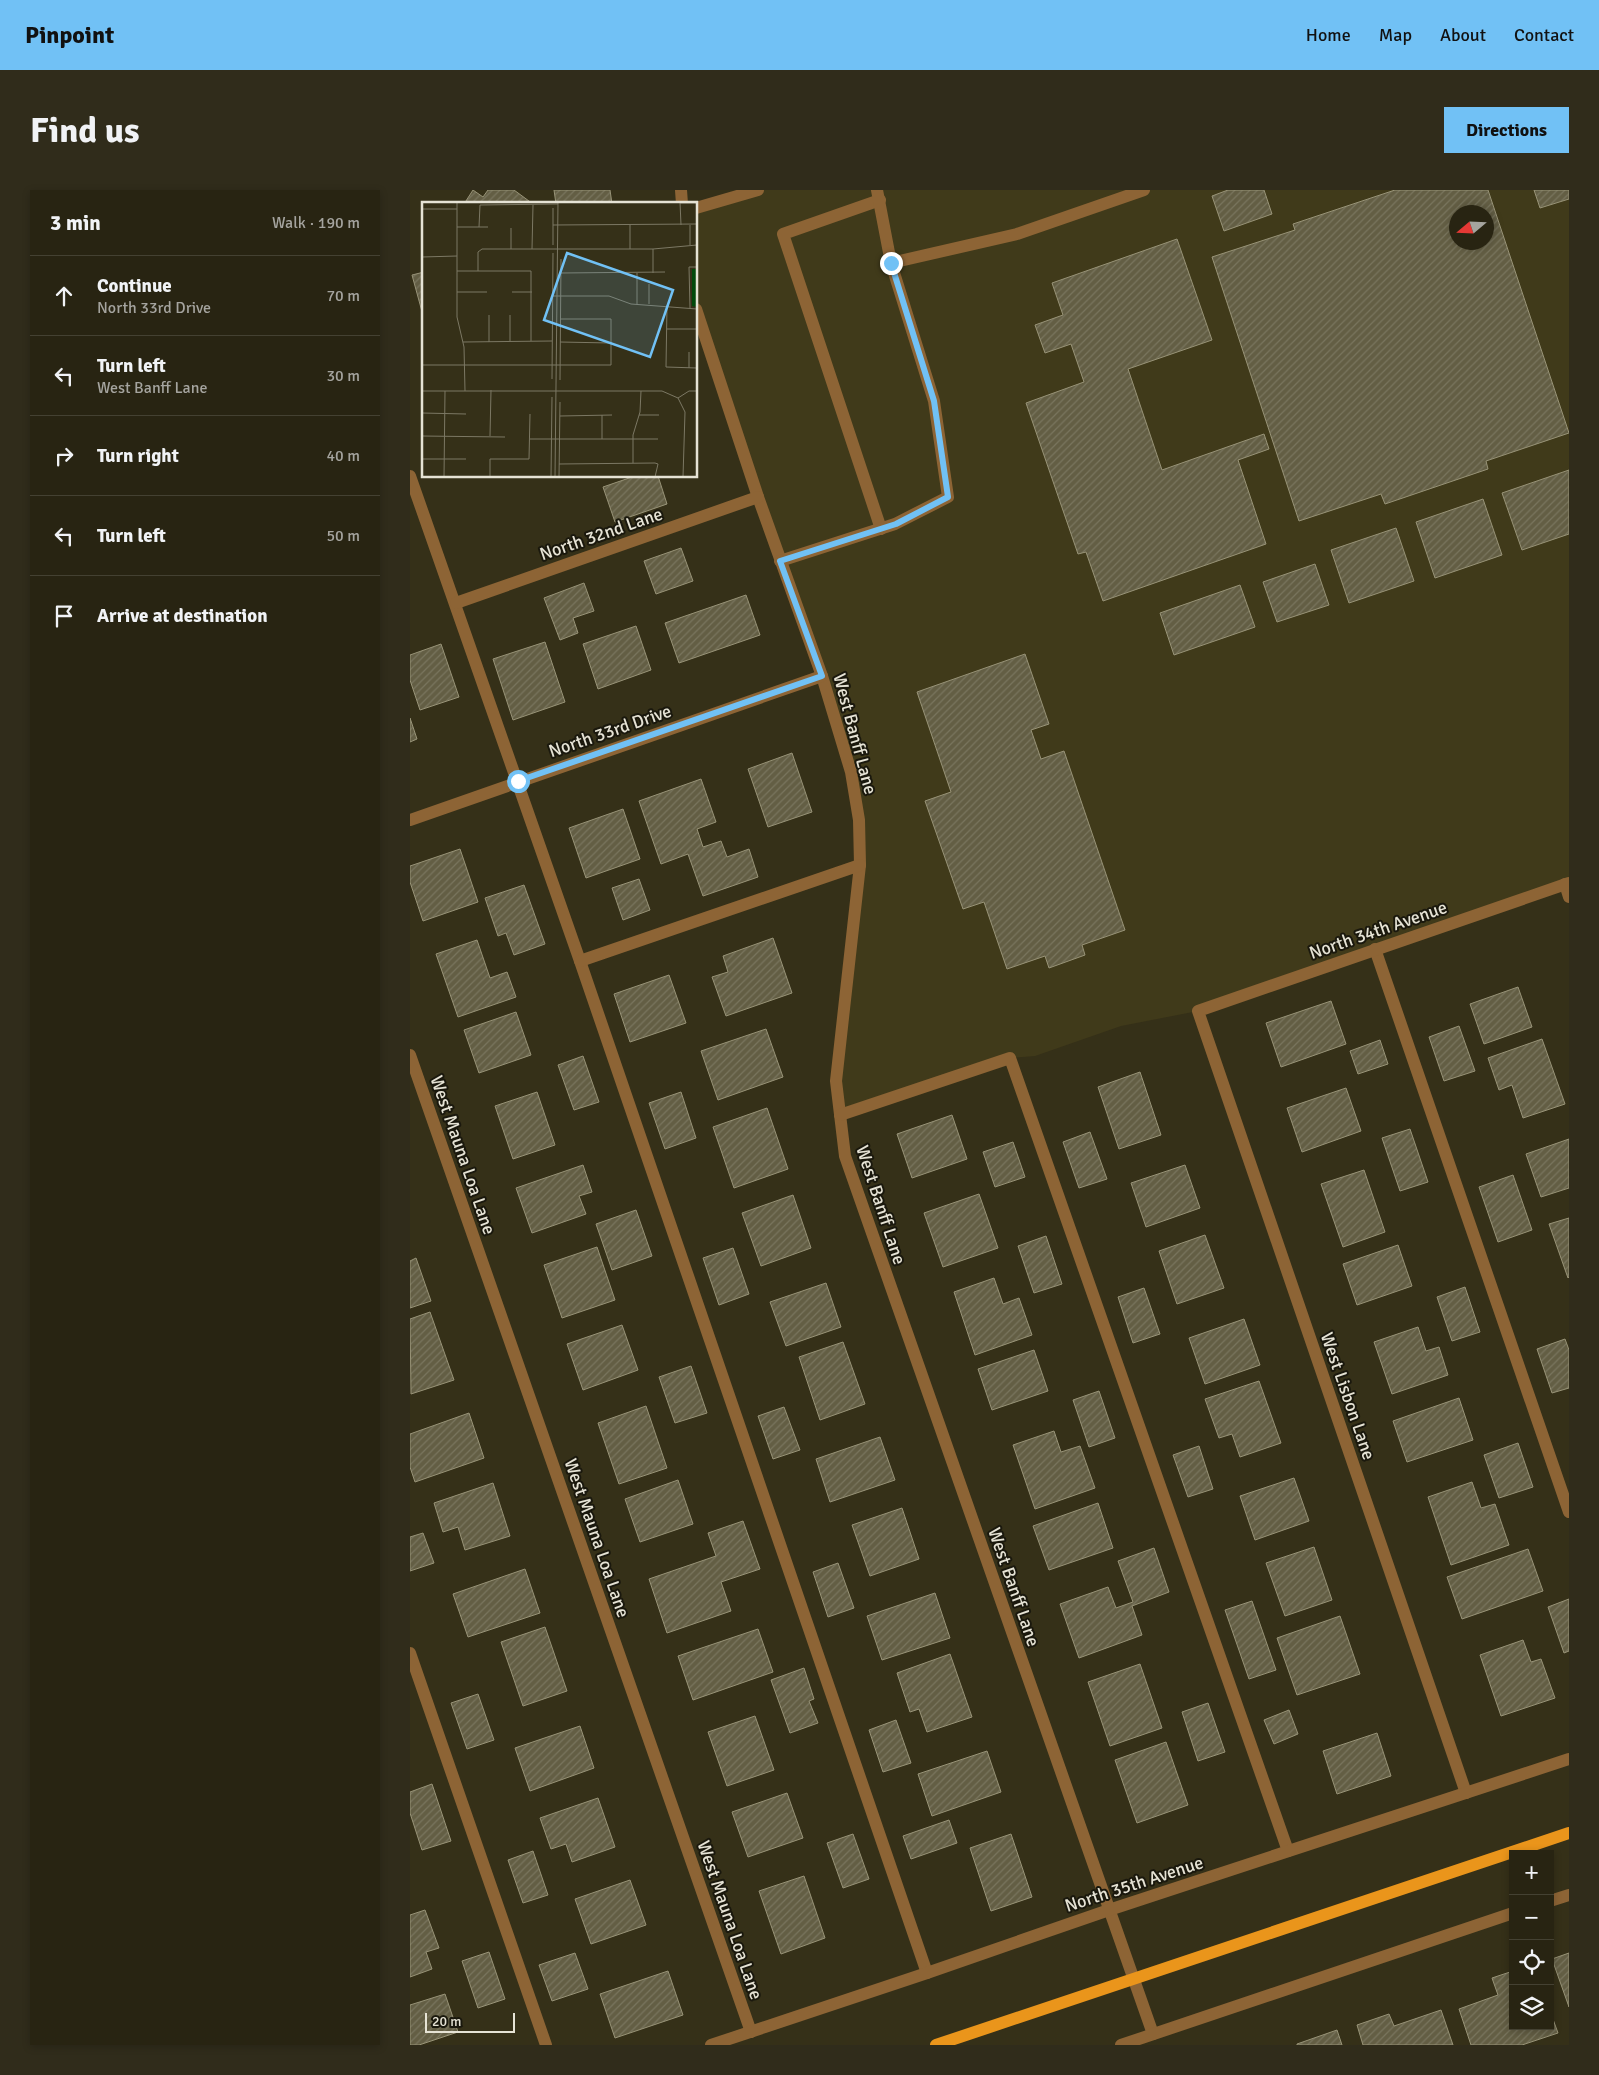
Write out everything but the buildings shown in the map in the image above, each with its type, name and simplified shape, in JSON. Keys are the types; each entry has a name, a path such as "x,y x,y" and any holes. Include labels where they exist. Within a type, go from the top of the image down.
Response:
{"main road":[{"path":"936,2045 1569,1833"}],"street":[{"path":"698,207 758,190"},
{"path":"891,263 1017,234 1144,190"},
{"path":"780,561 881,529 896,524 948,497 934,401 891,263 878,195 783,234 881,529"},
{"name":"West Banff Lane","path":"698,315 758,497 822,676 851,772 859,820 860,865 836,1081 845,1156 1153,2034"},
{"path":"410,476 518,781 927,1973"},
{"name":"North 32nd Lane","path":"456,603 758,497"},
{"name":"North 33rd Drive","path":"410,820 822,676"},
{"path":"580,961 860,865"},
{"path":"1567,884 1569,897"},
{"name":"North 34th Avenue","path":"1198,1010 1567,884"},
{"path":"1375,949 1569,1512"},
{"name":"West Lisbon Lane","path":"1198,1010 1466,1793"},
{"name":"West Mauna Loa Lane","path":"410,1055 751,2032"},
{"path":"840,1115 1010,1058 1288,1851"},
{"path":"410,1652 546,2045"},
{"name":"North 35th Avenue","path":"711,2045 1109,1910 1569,1759"},
{"path":"1554,1900 1569,1895"},
{"path":"1121,2045 1509,1915"}],"shaded area":[{"path":"758,190 1569,190 1569,883 1198,1011 1121,1026 1035,1056 1010,1058 840,1115 836,1081 860,865 851,772 698,315 698,207"}],"route":[{"path":"518,781 822,676 780,561 896,524 948,497 934,401 891,263"}]}
